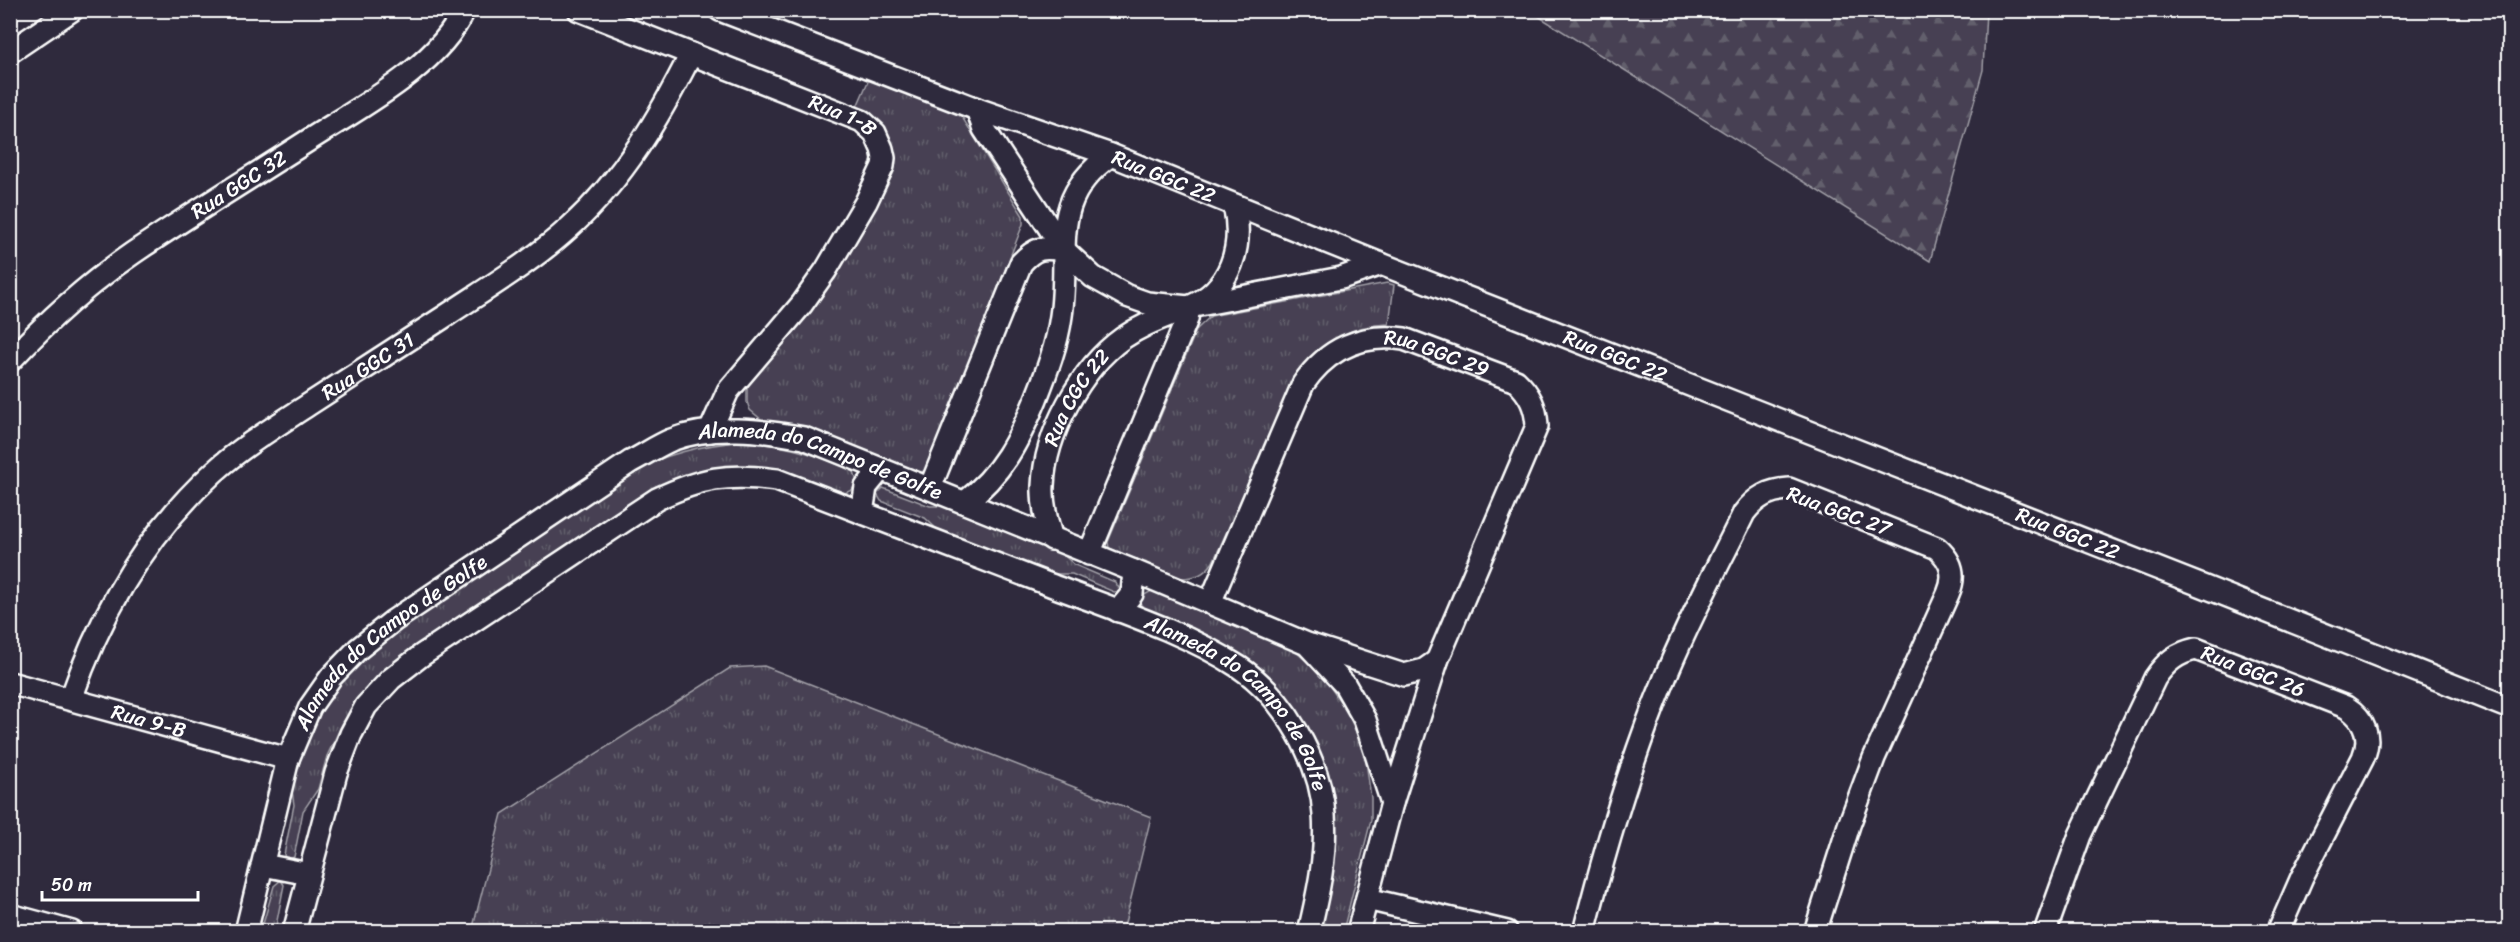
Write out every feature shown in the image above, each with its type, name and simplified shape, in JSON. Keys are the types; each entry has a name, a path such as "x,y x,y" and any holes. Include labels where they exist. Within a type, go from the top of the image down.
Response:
{"street":[{"path":"10,52 72,10"},
{"name":"Rua GGC 32","path":"10,361 61,310 132,254 413,70 440,46 460,21 464,10"},
{"name":"Rua 1-B","path":"579,10 862,122 875,133 882,149 883,166 866,202 826,270 776,336 728,392 710,431"},
{"name":"Rua GGC 22","path":"720,10 977,109 1111,155 1381,264 2510,708"},
{"name":"Rua GGC 31","path":"71,699 94,639 127,576 147,547 190,495 240,450 524,264 571,226 619,174 643,143 664,109 691,54"},
{"name":"Rua CGC 22","path":"977,109 984,129 1064,250 1093,277 1127,296 1147,303 1189,307"},
{"path":"930,488 1021,263 1032,251 1045,248 1064,250 1065,222 1073,196 1089,173 1111,155"},
{"path":"1089,554 1187,319 1189,307 1213,292 1230,269 1235,256 1239,230 1234,205"},
{"name":"Rua CGC 22","path":"966,502 990,480 1014,449 1051,361 1064,294 1064,250"},
{"name":"Rua CGC 22","path":"1052,539 1044,505 1044,469 1054,435 1077,386 1090,368 1123,338 1166,314 1189,307 1341,278 1381,264"},
{"name":"Rua GGC 29","path":"1210,603 1303,384 1312,372 1334,352 1354,342 1375,337 1404,339 1516,381 1528,394 1536,414 1537,426 1437,661 1392,803"},
{"name":"Alameda do Campo de Golfe","path":"246,932 288,759 310,707 331,677 358,649 393,621 630,462 672,440 710,431 778,433 804,438 880,470 966,502 1307,644 1345,685 1365,720 1392,803"},
{"path":"862,513 866,487 880,470"},
{"name":"Alameda do Campo de Golfe","path":"294,932 336,773 351,734 366,706 390,679 422,655 657,500 688,484 724,477 750,476 777,480 1118,611 1196,643 1240,668 1268,692 1295,728 1312,761 1322,791 1323,859 1309,932"},
{"name":"Rua GGC 27","path":"1584,932 1620,800 1641,739 1687,626 1744,513 1758,497 1789,489 1937,548 1949,561 1953,578 1875,758 1849,825 1815,932"},
{"path":"1118,611 1132,594 1134,571"},
{"path":"1307,644 1404,675 1424,670 1437,661"},
{"name":"Rua GGC 26","path":"2045,932 2080,835 2155,678 2168,661 2177,655 2196,649 2346,707 2360,718 2367,734 2368,742 2363,758 2302,877 2278,932"},
{"name":"Rua 9-B","path":"10,683 288,759"},
{"path":"1358,932 1392,803"},
{"path":"263,864 309,874"},
{"path":"1367,898 1507,932"},
{"path":"10,915 72,932"}],"green space":[{"path":"1530,11 1986,11 1983,70 1930,261"},
{"path":"870,77 959,112 1023,216 1023,224 927,469 919,474 808,428 762,420 750,410 747,402 747,387 750,380 783,342 836,273 892,175 894,154 887,133 882,125 856,109"},
{"path":"1387,283 1394,285 1389,324 1363,327 1340,336 1319,349 1301,368 1213,562 1207,570 1196,576 1181,578 1109,548 1108,542 1197,329 1211,316"},
{"path":"739,442 769,444 812,454 854,472 857,482 852,490 845,493 785,473 703,471 663,484 401,657 367,687 343,722 327,756 318,789 303,811 294,857 287,861 284,855 294,805 291,783 306,735 326,697 374,644 631,472 684,451"},
{"path":"883,488 930,506 947,506 1060,552 1075,565 1115,582 1121,591 1114,592 1072,574 1053,574 940,532 925,518 881,501 877,494"},
{"path":"1153,590 1287,644 1322,675 1348,713 1365,754 1371,798 1371,820 1343,931 1320,931 1334,845 1296,712 1143,612 1141,597"},
{"path":"764,666 1151,817 1123,931 472,931 502,814 730,668"},
{"path":"281,880 284,885 275,931 261,931 274,886"}]}
